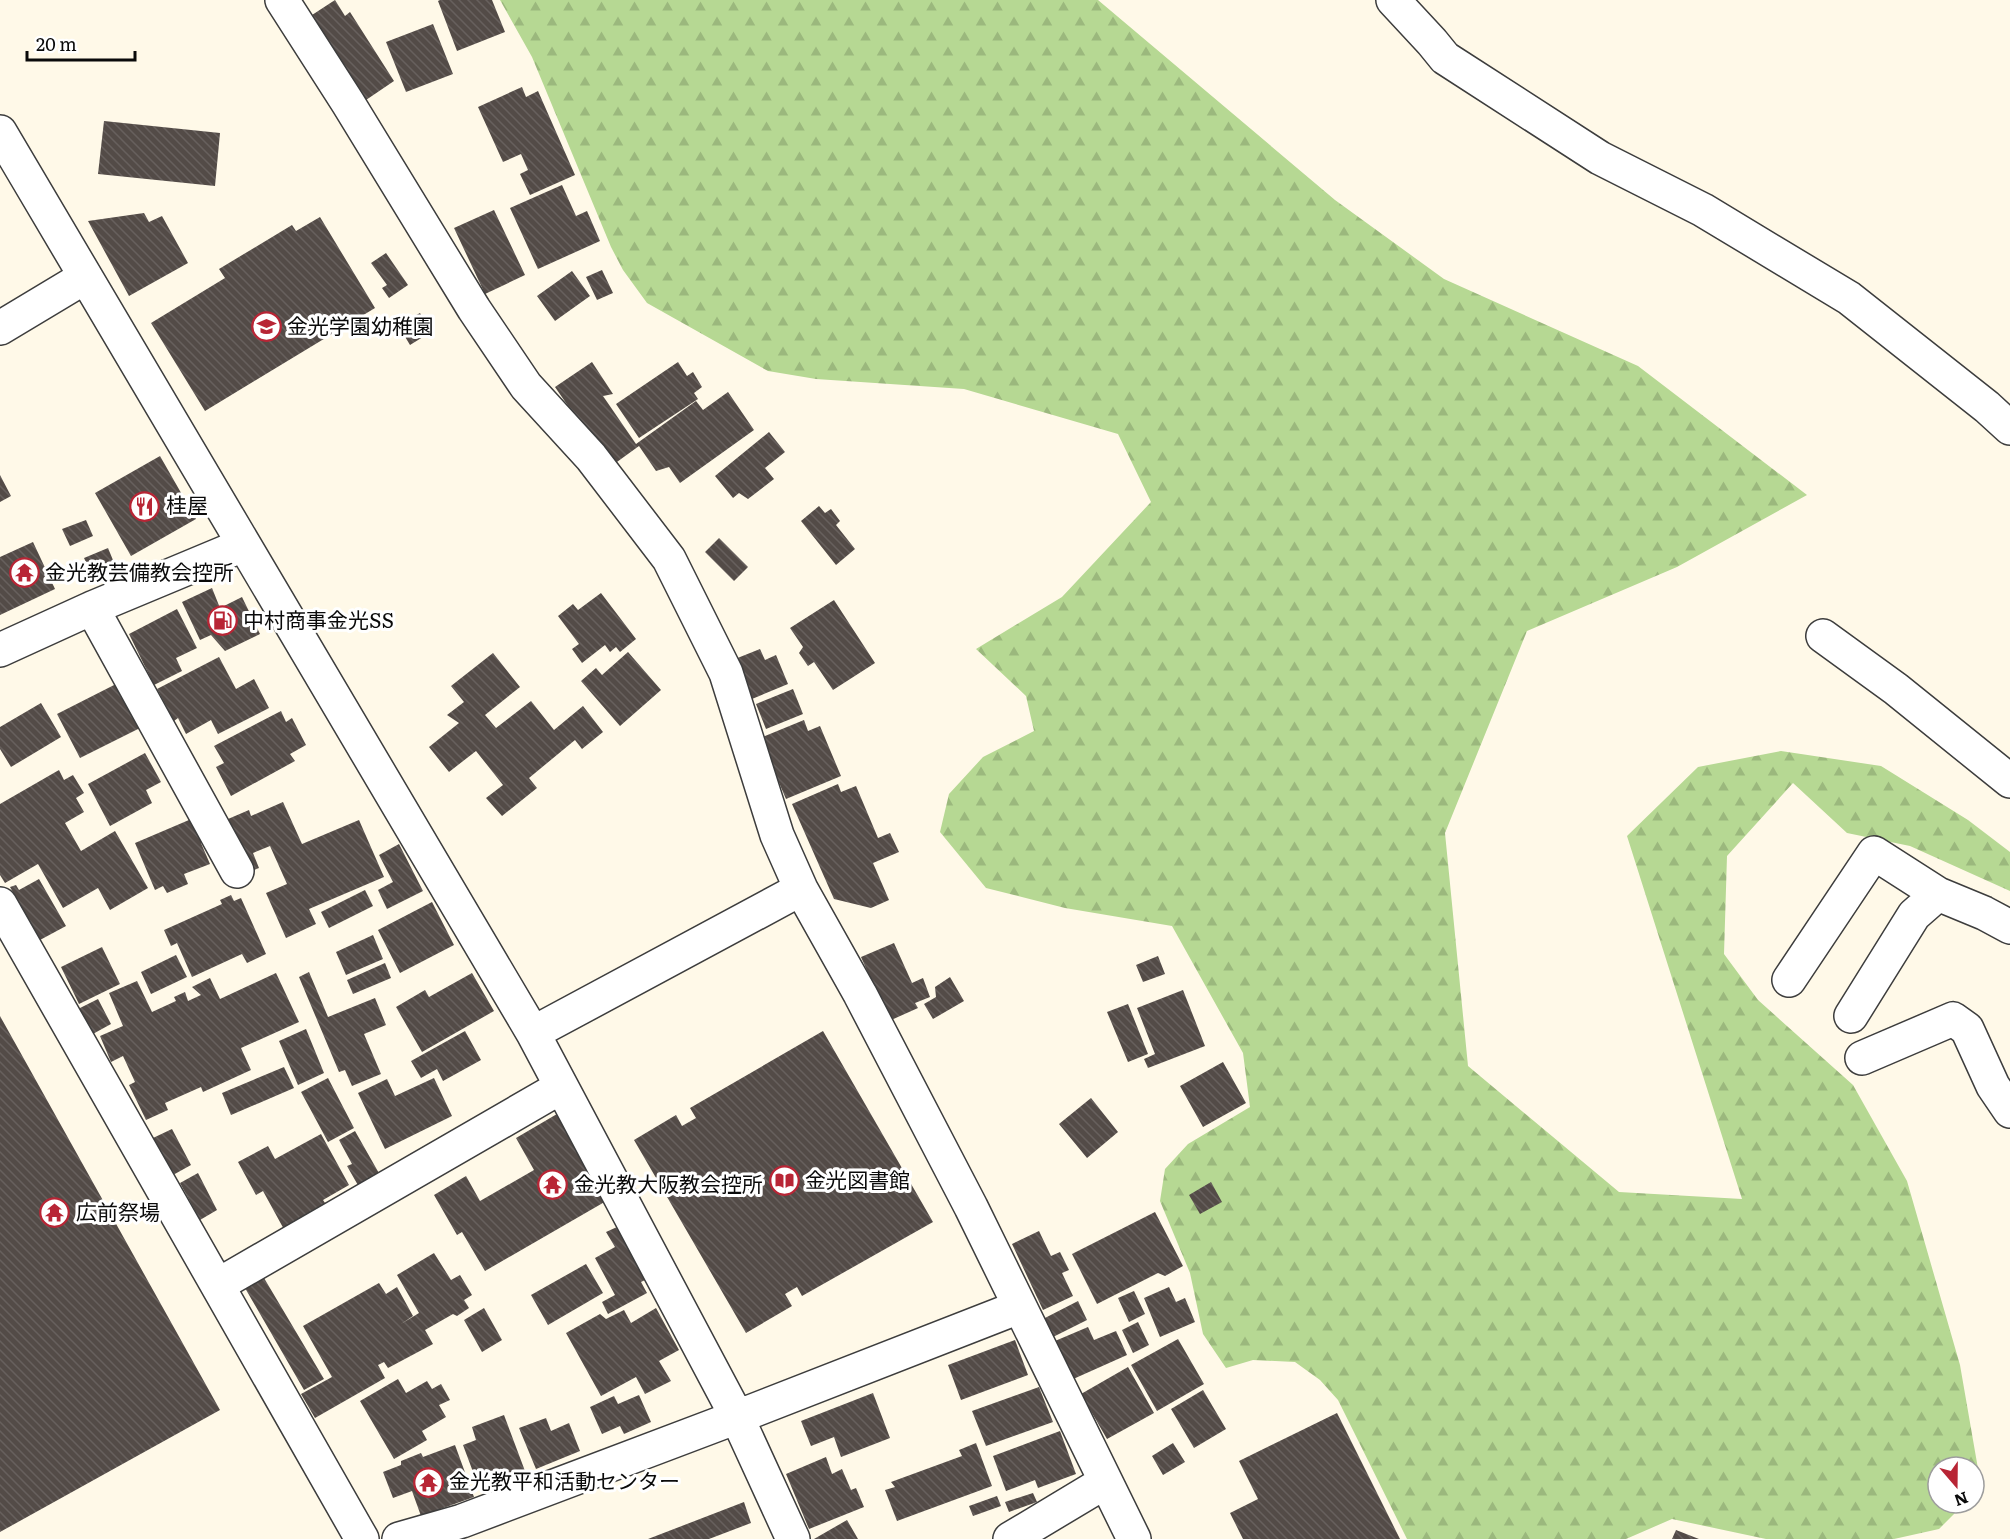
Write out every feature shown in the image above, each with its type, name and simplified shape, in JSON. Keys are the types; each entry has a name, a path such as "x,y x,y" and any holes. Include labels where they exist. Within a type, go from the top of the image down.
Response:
{"street":[{"path":"282,0 474,309 526,386 591,457 669,559 726,673 777,835 801,889 860,994 971,1207 1134,1539"},
{"path":"1393,0 1444,58 1600,158 1703,210 1849,298 1987,407 2010,428"},
{"path":"1,136 533,1033 737,1417 793,1539"},
{"path":"0,328 85,277"},
{"path":"0,650 92,608 243,545"},
{"path":"92,608 237,871"},
{"path":"1823,636 1896,689 2010,781"},
{"path":"1789,980 1874,854 1938,894 1984,913 2010,927"},
{"path":"533,1033 801,889"},
{"path":"1851,1016 1914,915 1938,894"},
{"path":"0,904 362,1539"},
{"path":"1862,1058 1953,1019 1967,1029 1993,1086 2010,1111"},
{"path":"218,1285 561,1087"},
{"path":"399,1539 464,1530 737,1417 1019,1307"},
{"path":"1010,1539 1105,1482"}],"green space":[{"path":"500,0 1098,0 1335,200 1444,279 1638,366 1807,495 1677,567 1527,631 1445,833 1468,1066 1619,1192 1742,1199 1627,836 1698,767 1781,751 1881,766 1968,820 2010,852 2010,891 1910,846 1847,833 1793,783 1727,856 1724,954 1758,1000 1853,1085 1907,1181 1960,1365 1976,1455 1926,1455 1926,1515 1953,1515 1939,1529 1894,1539 1766,1539 1672,1519 1626,1539 1407,1539 1338,1400 1320,1380 1295,1362 1253,1360 1226,1368 1203,1334 1190,1273 1160,1201 1165,1169 1188,1144 1250,1107 1243,1053 1172,926 1065,908 986,888 940,832 949,794 983,757 1034,731 1026,696 976,649 1062,597 1151,502 1118,434 964,389 816,379 768,371 647,303 623,270 611,247 532,57"}],"building":[{"path":"335,0 345,16 350,12 394,81 366,100 312,15"},
{"path":"492,0 505,32 457,51 438,1"},
{"path":"433,24 453,74 406,92 386,42"},
{"path":"522,87 526,97 538,91 575,175 530,195 520,174 528,170 521,154 503,162 478,107"},
{"path":"104,121 220,133 215,186 98,174"},
{"path":"562,185 576,216 587,211 600,241 538,269 510,208"},
{"path":"494,210 525,275 485,294 454,228"},
{"path":"144,213 149,222 162,216 188,263 129,296 88,221"},
{"path":"320,217 375,308 205,411 151,323 225,278 219,269 292,225 296,231"},
{"path":"386,253 408,285 389,298 382,288 387,285 371,263"},
{"path":"602,270 613,293 597,300 586,277"},
{"path":"572,271 590,296 555,321 537,296"},
{"path":"420,313 431,332 410,345 398,325"},
{"path":"592,362 613,394 603,396 636,444 696,401 703,410 728,392 754,430 680,483 669,467 656,471 639,446 610,467 555,387"},
{"path":"678,362 687,376 693,372 702,387 694,393 698,399 639,438 616,404"},
{"path":"769,432 785,452 765,468 774,479 748,499 739,493 733,498 715,476"},
{"name":"桂屋","path":"160,456 196,519 131,556 95,493"},
{"path":"0,475 11,496 0,502"},
{"path":"819,506 825,513 831,509 840,521 836,525 855,549 836,565 801,521"},
{"path":"86,520 93,536 70,546 62,529"},
{"path":"719,538 748,567 734,581 705,552"},
{"name":"金光教芸備教会控所","path":"33,542 55,589 0,615 0,557"},
{"path":"108,548 115,565 92,575 84,558"},
{"name":"中村商事金光SS","path":"212,588 220,608 242,597 260,634 225,651 211,635 200,640 182,602"},
{"path":"601,593 636,639 620,652 616,647 610,652 605,645 582,663 572,649 579,644 558,616 573,604 578,610"},
{"path":"834,600 875,663 833,690 814,662 808,666 799,653 803,647 790,628"},
{"path":"177,609 197,648 176,658 182,671 154,685 129,634"},
{"path":"760,649 765,660 776,655 788,684 752,699 735,659"},
{"path":"628,652 661,690 620,726 581,681 596,668 602,675"},
{"path":"493,653 520,687 485,715 496,728 531,701 554,730 583,706 603,732 582,749 575,740 529,778 537,788 502,816 486,798 503,785 476,751 449,772 429,747 459,723 447,715 464,702 451,686"},
{"path":"219,657 236,689 254,679 269,708 218,734 211,720 186,734 178,718 174,721 157,689"},
{"path":"120,682 142,727 80,758 57,714"},
{"path":"793,689 803,714 766,729 756,704"},
{"path":"41,703 61,737 11,767 0,749 0,727"},
{"path":"281,711 286,722 292,718 306,745 290,754 295,761 231,796 216,767 224,763 214,746"},
{"path":"804,720 808,731 820,726 841,776 786,799 760,738"},
{"path":"145,753 161,782 146,790 152,803 110,826 88,784"},
{"path":"59,770 64,780 73,775 84,793 76,798 84,812 65,823 81,851 115,831 148,888 110,910 98,888 63,908 38,864 5,883 0,875 0,804"},
{"path":"838,784 841,792 856,786 878,838 890,833 899,852 873,863 889,900 871,908 834,899 792,804"},
{"path":"283,802 302,844 359,820 384,877 309,909 316,924 286,938 266,893 287,884 270,846 253,853 259,868 251,871 228,819 249,810 251,816"},
{"path":"196,817 206,840 201,843 210,864 184,874 188,884 167,893 163,886 155,890 135,843"},
{"path":"399,844 423,891 387,909 378,890 393,882 379,855"},
{"path":"39,879 66,926 40,940 10,887 16,885 19,890"},
{"path":"365,890 373,906 329,928 321,912"},
{"path":"231,895 234,901 241,898 266,954 247,963 242,954 192,977 177,943 171,946 164,930 222,904 220,900"},
{"path":"432,902 454,945 400,973 378,930"},
{"path":"373,935 383,959 346,975 336,952"},
{"path":"894,943 912,983 923,978 930,997 915,1003 918,1008 889,1021 861,957"},
{"path":"102,947 120,984 79,1004 61,967"},
{"path":"176,955 187,977 151,994 141,972"},
{"path":"1158,956 1165,974 1143,982 1136,965"},
{"path":"385,963 391,978 353,994 347,980"},
{"path":"309,972 328,1017 375,998 386,1025 364,1034 381,1074 352,1086 345,1070 339,1072 299,977"},
{"path":"276,973 299,1022 241,1048 251,1070 203,1092 201,1087 165,1103 168,1110 146,1120 129,1085 135,1082 123,1056 111,1062 100,1036 123,1026 109,993 137,981 152,1012 176,1001 174,997 185,992 188,1001 201,995 192,987 210,978 220,999"},
{"path":"472,973 494,1011 422,1052 396,1007 425,990 429,997"},
{"path":"950,977 964,1001 933,1019 924,1004 936,997 935,987"},
{"path":"1183,990 1205,1046 1148,1068 1144,1059 1155,1054 1137,1008"},
{"path":"98,999 111,1024 91,1035 78,1009"},
{"path":"1128,1004 1148,1054 1128,1062 1107,1012"},
{"name":"広前祭場","path":"0,1016 220,1410 0,1532"},
{"path":"306,1029 324,1073 298,1085 279,1041"},
{"path":"465,1031 481,1060 443,1081 437,1069 421,1078 411,1061"},
{"name":"金光図書館","path":"823,1031 933,1222 802,1296 797,1287 785,1294 792,1306 746,1333 634,1140 676,1115 682,1126 696,1118 690,1108"},
{"path":"1223,1062 1246,1103 1203,1127 1180,1086"},
{"path":"284,1067 294,1088 231,1115 222,1093"},
{"path":"328,1078 354,1128 328,1142 301,1092"},
{"path":"434,1078 452,1116 385,1149 358,1093 387,1079 395,1096"},
{"path":"1091,1098 1118,1132 1087,1158 1059,1124"},
{"name":"金光教大阪教会控所","path":"557,1114 608,1200 485,1271 462,1232 457,1235 434,1195 466,1176 480,1201 534,1170 516,1138"},
{"path":"172,1129 191,1165 173,1175 153,1138"},
{"path":"355,1131 380,1175 359,1187 347,1166 352,1164 339,1140"},
{"path":"321,1134 349,1185 323,1200 329,1209 286,1233 263,1191 256,1195 238,1162 268,1146 275,1159"},
{"path":"198,1173 217,1210 200,1220 180,1183"},
{"path":"1211,1182 1222,1202 1200,1214 1189,1195"},
{"path":"1155,1212 1183,1266 1165,1276 1158,1273 1097,1304 1072,1254"},
{"path":"617,1227 645,1280 641,1282 647,1293 608,1314 602,1302 615,1295 595,1258 615,1247 606,1232"},
{"path":"1039,1231 1051,1256 1060,1252 1069,1270 1062,1273 1073,1296 1043,1310 1012,1244"},
{"path":"434,1253 451,1280 460,1275 472,1295 464,1300 469,1308 425,1330 433,1344 388,1368 384,1362 378,1365 385,1378 315,1418 301,1394 332,1377 303,1326 379,1283 386,1294 397,1287 413,1316 401,1324 419,1313 397,1275"},
{"path":"586,1264 603,1293 548,1325 531,1295"},
{"path":"264,1278 324,1379 304,1390 245,1288"},
{"path":"1169,1287 1176,1302 1185,1298 1195,1322 1160,1337 1144,1298"},
{"path":"1134,1291 1145,1314 1129,1322 1118,1298"},
{"path":"1078,1301 1087,1320 1053,1337 1043,1319"},
{"path":"484,1308 502,1340 482,1352 464,1320"},
{"path":"656,1308 679,1350 659,1361 671,1381 645,1394 636,1377 601,1396 566,1333 600,1314 606,1319 624,1310 631,1323"},
{"path":"1138,1322 1149,1345 1133,1353 1122,1330"},
{"path":"1088,1327 1094,1340 1116,1331 1127,1355 1071,1380 1055,1341"},
{"path":"1178,1339 1204,1384 1157,1411 1131,1365"},
{"path":"1015,1340 1028,1375 961,1400 948,1365"},
{"path":"1128,1367 1154,1413 1107,1439 1081,1394"},
{"path":"398,1379 406,1393 427,1381 432,1389 441,1384 450,1400 439,1405 446,1417 422,1431 427,1440 394,1459 360,1401"},
{"path":"1039,1387 1053,1422 986,1446 972,1411"},
{"path":"1203,1390 1226,1429 1194,1448 1171,1409"},
{"path":"873,1393 890,1438 841,1457 834,1437 811,1446 801,1421"},
{"path":"639,1395 651,1422 624,1434 620,1426 602,1434 590,1407 614,1396 618,1404"},
{"path":"1337,1413 1400,1539 1243,1539 1230,1513 1258,1499 1239,1461"},
{"path":"504,1415 525,1471 479,1488 463,1445 476,1440 472,1427"},
{"path":"546,1418 551,1431 569,1423 580,1451 536,1469 519,1428"},
{"path":"1060,1431 1076,1474 1038,1488 1035,1480 1006,1491 993,1456"},
{"path":"976,1443 992,1486 897,1521 885,1490 895,1487 891,1482 962,1456 959,1450"},
{"path":"1173,1443 1185,1462 1163,1475 1152,1456"},
{"name":"金光教平和活動センター","path":"455,1445 474,1497 421,1516 412,1491 393,1498 383,1472 421,1453 423,1457"},
{"path":"826,1457 832,1474 842,1469 851,1490 856,1488 864,1507 809,1529 786,1474"},
{"path":"1033,1493 1037,1502 1009,1512 1005,1502"},
{"path":"997,1496 1001,1506 973,1516 969,1506"},
{"path":"744,1502 751,1523 709,1539 648,1539"},
{"path":"847,1520 858,1539 814,1539"},
{"path":"1676,1530 1699,1539 1672,1539"}],"place":[{"name":"金光学園幼稚園","path":"266,327"},
{"name":"桂屋","path":"145,506"},
{"name":"金光教芸備教会控所","path":"24,573"},
{"name":"中村商事金光SS","path":"222,621"},
{"name":"金光図書館","path":"784,1181"},
{"name":"金光教大阪教会控所","path":"553,1185"},
{"name":"広前祭場","path":"55,1213"},
{"name":"金光教平和活動センター","path":"428,1482"}]}
